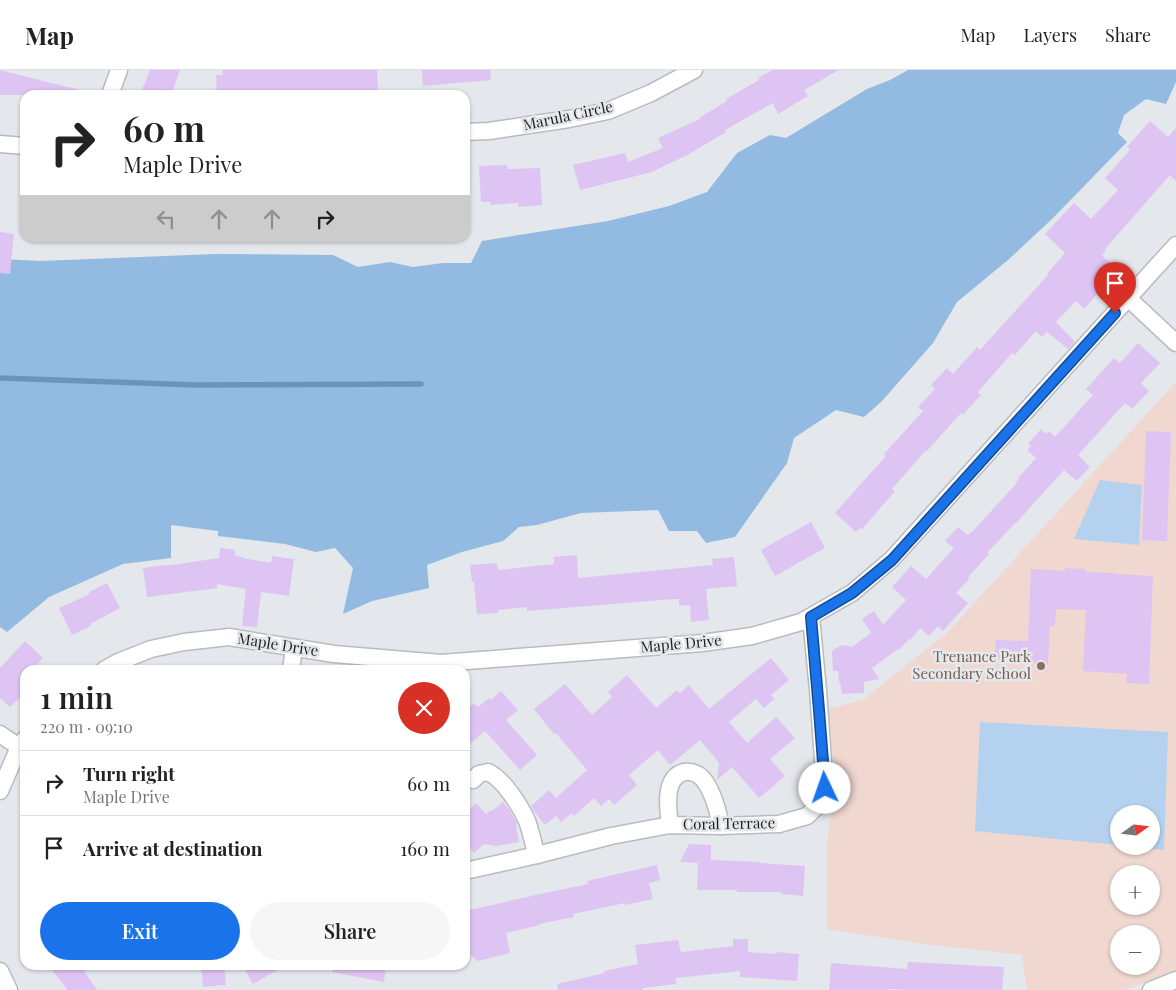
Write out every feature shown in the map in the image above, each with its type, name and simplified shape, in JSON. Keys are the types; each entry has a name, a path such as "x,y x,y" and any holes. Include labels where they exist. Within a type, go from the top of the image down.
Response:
{"street":[{"path":"112,90 119,70"},
{"name":"Marula Circle","path":"470,132 498,130 608,111 651,93 694,70"},
{"path":"0,144 20,146"},
{"name":"Maple Drive","path":"113,665 151,649 184,642 229,637 334,654 441,663 702,643 752,636 801,622 852,593 892,560 1176,245"},
{"path":"1128,298 1176,343"},
{"name":"Coral Terrace","path":"470,870 611,836 670,825 779,824 807,816 819,804 825,788 811,617"},
{"path":"292,665 294,648"},
{"path":"0,734 20,742"},
{"path":"0,791 20,747"},
{"path":"473,780 479,774 488,772 499,779 511,794 528,822 537,855"},
{"path":"670,825 669,792 677,777 683,772 689,772 696,773 708,786 721,826"},
{"path":"0,971 9,990"},
{"path":"1151,990 1176,980"}],"shaded area":[{"path":"908,70 1176,70 1176,82 1166,104 1146,99 1124,115 1118,133 1127,142 1052,219 1008,260 957,302 933,343 882,401 864,417 836,410 794,438 787,463 735,537 706,543 697,531 669,531 658,510 581,513 537,525 519,527 503,541 462,552 427,565 429,588 372,601 343,614 353,568 335,548 316,552 285,544 218,536 218,531 171,525 171,558 123,564 49,597 7,632 0,627 0,259 40,261 216,254 333,255 358,267 390,262 413,267 443,263 471,263 482,241 608,221 669,206 707,192 737,153 770,135 786,138 867,89 890,80"},
{"name":"Trenance Park Secondary School","path":"1176,382 1176,972 1123,990 1027,990 1022,955 925,944 827,929 827,847 836,775 827,709 863,700 947,633"},
{"path":"1100,480 1142,485 1139,545 1074,539"},
{"path":"980,722 1168,732 1164,850 1160,850 1160,805 1110,805 1110,844 975,831"}],"building":[{"path":"0,70 79,90 20,90 20,95 0,95"},
{"path":"150,70 180,70 173,90 142,90"},
{"path":"222,70 377,70 378,90 217,90 216,75 223,75"},
{"path":"422,70 490,70 491,80 423,86"},
{"path":"773,70 839,70 804,90 808,96 778,114 773,103 725,130 726,132 689,154 652,172 580,190 573,165 625,153 628,162 663,148 658,138 700,119 727,101 726,99"},
{"path":"1150,121 1168,137 1176,128 1176,181 1170,175 1105,249 1102,255 1112,265 1093,285 1099,292 1084,309 1076,301 1056,322 1075,342 1068,349 1047,332 1042,337 1036,331 1015,355 1012,353 978,392 981,395 926,450 892,489 895,491 862,529 860,528 856,532 835,513 923,411 918,407 935,389 931,385 947,368 953,374 977,347 980,350 1048,275 1065,253 1045,234 1074,203 1091,219 1118,190 1105,178 1130,150 1127,147"},
{"path":"507,165 507,169 540,168 542,205 518,207 518,203 490,205 490,202 481,202 479,166"},
{"path":"0,232 14,234 10,274 0,273"},
{"path":"1138,343 1160,363 1141,383 1149,391 1132,409 1125,403 1078,455 1090,467 1077,481 1064,470 987,553 989,554 956,593 968,603 943,631 938,626 929,636 920,628 899,650 872,668 879,679 864,682 864,693 842,694 838,671 833,671 833,650 842,645 852,647 871,633 862,619 874,611 883,625 906,600 892,587 911,566 926,579 954,548 945,541 958,527 968,535 972,532 1016,484 1018,478 1036,458 1027,450 1031,446 1028,444 1041,429 1046,434 1049,431 1055,437 1093,395 1086,389 1114,358 1120,363"},
{"path":"1146,431 1171,432 1167,541 1142,540"},
{"path":"811,522 825,548 775,576 761,550"},
{"path":"220,548 235,550 235,556 271,563 272,556 294,559 289,596 261,592 257,627 242,626 246,589 217,584 217,588 147,597 143,568 219,558"},
{"path":"577,555 578,578 713,565 712,559 734,557 737,586 706,589 709,620 691,622 690,605 679,606 679,599 527,611 527,607 498,610 498,613 477,614 474,582 472,582 470,565 497,563 498,570 554,564 554,557"},
{"path":"1065,568 1086,569 1086,572 1153,576 1149,684 1126,683 1127,674 1083,671 1086,610 1056,609 1055,626 1050,626 1048,664 995,661 996,640 1028,641 1031,569 1065,571"},
{"path":"107,583 120,608 72,635 59,608 90,594 89,592"},
{"path":"25,641 43,658 37,665 20,665 20,697 10,707 0,698 0,668"},
{"path":"771,658 789,680 771,695 774,699 764,708 756,699 729,722 747,743 776,717 795,738 770,759 785,776 759,798 732,767 717,780 719,763 700,740 670,765 658,750 629,775 637,785 614,805 609,799 601,806 594,798 574,816 572,813 561,822 556,816 545,825 534,811 531,806 549,790 556,798 587,770 534,709 565,684 592,715 612,697 608,692 627,675 656,708 677,690 680,693 689,685 709,709"},
{"path":"501,691 518,710 506,720 537,755 520,770 485,731 470,744 470,707 474,703 478,707 489,698 491,700"},
{"path":"503,802 517,824 519,842 496,846 484,844 474,853 470,848 470,808 476,803 486,814"},
{"path":"689,844 711,845 711,860 805,866 803,896 781,894 781,892 697,890 698,863 680,862"},
{"path":"657,865 660,880 649,883 653,899 573,914 574,917 506,933 510,953 478,961 470,955 470,910 588,884 587,881"},
{"path":"733,939 748,939 748,952 799,954 797,981 740,977 740,971 676,978 676,984 643,988 643,990 558,990 557,984 638,964 635,945 678,940 681,952 733,946"},
{"path":"908,962 1004,967 1002,990 829,990 831,963 907,969"},
{"path":"52,970 83,970 97,990 68,990"},
{"path":"201,970 224,970 226,985 203,987"},
{"path":"245,970 277,970 253,984"},
{"path":"332,970 385,970 384,982 332,972"}],"waterway":[{"path":"0,378 197,385 421,384"}],"place":[{"name":"Trenance Park Secondary School","path":"1041,666"}],"route":[{"path":"825,788 811,617 852,593 892,560 1115,313"}]}
